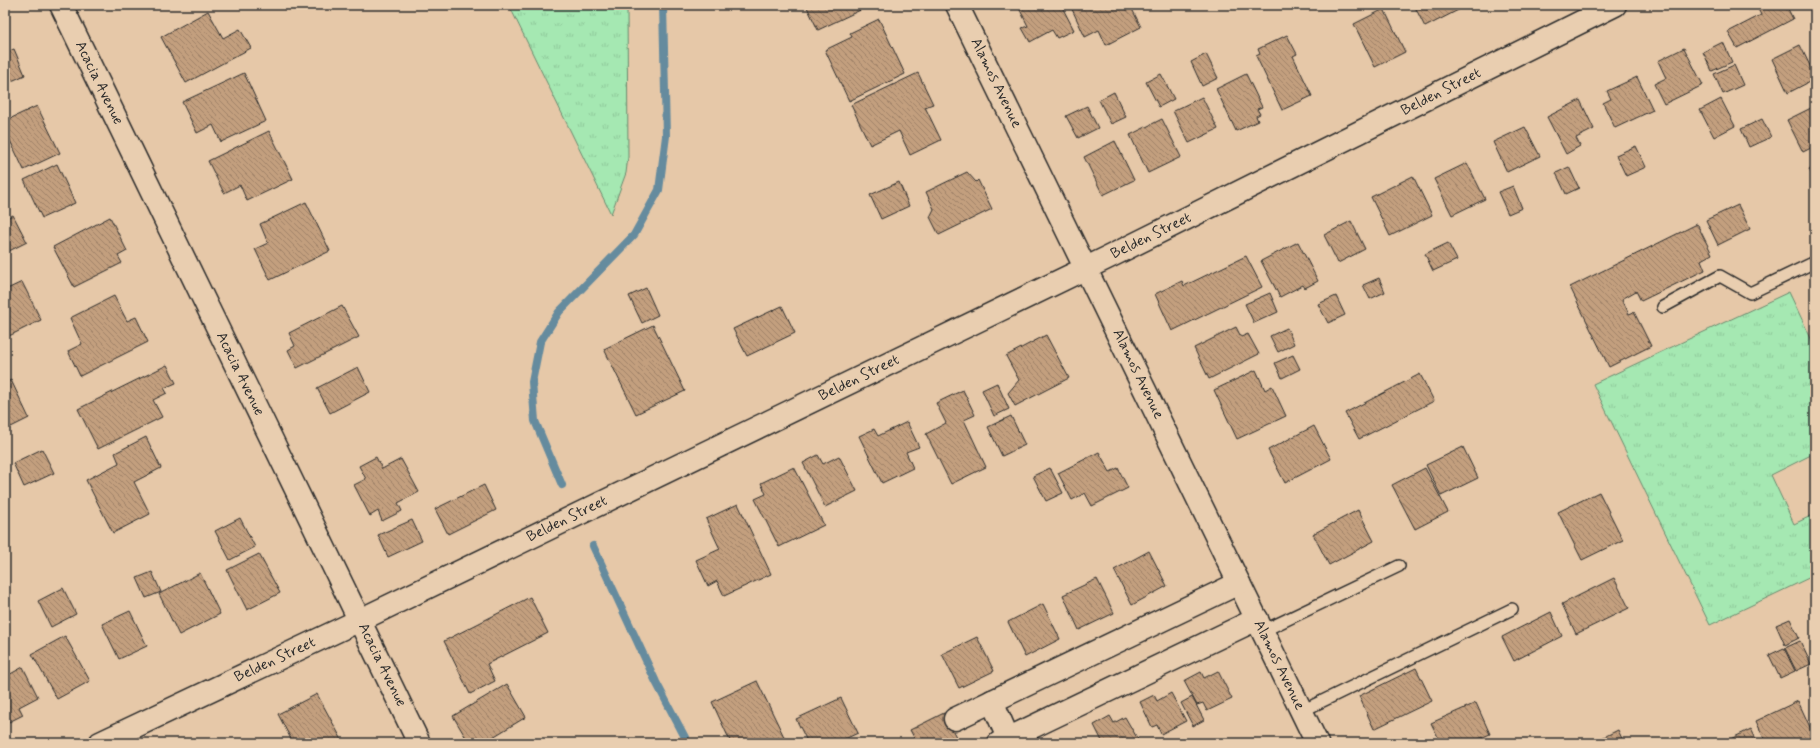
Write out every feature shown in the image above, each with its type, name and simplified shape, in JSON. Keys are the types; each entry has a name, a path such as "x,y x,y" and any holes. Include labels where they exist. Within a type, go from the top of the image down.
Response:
{"street":[{"name":"Acacia Avenue","path":"61,5 419,743"},
{"name":"Alamos Avenue","path":"957,5 1317,743"},
{"name":"Belden Street","path":"100,743 360,620 1086,268 1615,5"},
{"path":"955,719 1239,583"},
{"path":"992,701 1003,741 1260,625"}],"lane":[{"path":"1663,307 1720,276 1750,293 1815,262"},
{"path":"1260,625 1399,566"},
{"path":"1302,712 1512,609"}],"green space":[{"path":"509,5 627,5 628,157 626,173 611,214"},
{"path":"1789,292 1815,347 1815,453 1771,475 1794,524 1815,514 1815,575 1710,625 1593,384"}],"building":[{"path":"806,5 871,5 818,30"},
{"path":"1061,5 1074,30 1057,38 1052,30 1030,42 1022,28 1028,26 1018,6"},
{"path":"1070,5 1130,5 1141,27 1106,45 1099,30 1085,37"},
{"path":"1414,5 1468,5 1425,27"},
{"path":"1756,5 1786,5 1793,19 1737,48 1728,32 1761,15"},
{"path":"1384,9 1405,52 1375,67 1354,24"},
{"path":"208,11 223,38 240,29 251,48 186,83 161,37"},
{"path":"879,19 905,74 849,101 825,50 852,37 850,33"},
{"path":"1287,35 1297,54 1293,56 1312,96 1282,110 1256,56 1260,54 1258,49"},
{"path":"1723,42 1732,62 1712,71 1703,52"},
{"path":"1800,45 1815,76 1815,79 1788,93 1772,59"},
{"path":"1684,48 1703,85 1664,104 1654,84 1666,78 1658,61"},
{"path":"14,49 25,75 5,84 5,53"},
{"path":"1206,54 1218,78 1202,86 1191,62"},
{"path":"1734,65 1743,85 1723,94 1714,74"},
{"path":"244,73 266,121 221,142 213,125 197,133 182,102"},
{"path":"918,73 933,104 925,107 941,140 910,155 899,131 870,145 851,105"},
{"path":"1161,74 1174,99 1159,107 1146,82"},
{"path":"1246,74 1262,107 1257,109 1260,114 1256,116 1258,121 1236,131 1216,89"},
{"path":"1637,77 1653,110 1615,128 1603,103 1611,99 1607,91"},
{"path":"1114,92 1126,117 1111,124 1099,100"},
{"path":"1202,97 1218,129 1189,143 1173,111"},
{"path":"1721,99 1735,126 1714,137 1700,110"},
{"path":"1580,100 1594,129 1576,138 1580,146 1566,154 1547,117"},
{"path":"37,106 60,153 24,170 5,130 5,121"},
{"path":"1087,106 1098,128 1078,138 1066,116"},
{"path":"1815,106 1815,146 1803,152 1787,120"},
{"path":"1162,119 1181,157 1148,173 1130,135"},
{"path":"1762,119 1771,137 1749,147 1741,129"},
{"path":"1525,127 1540,156 1507,172 1493,142"},
{"path":"269,131 293,179 247,201 240,185 224,193 208,161"},
{"path":"1115,141 1134,180 1103,195 1084,157"},
{"path":"1636,146 1646,167 1626,176 1616,155"},
{"path":"1467,163 1485,199 1452,215 1434,179"},
{"path":"57,164 75,203 42,218 24,180"},
{"path":"1815,166 1815,180 1809,169"},
{"path":"1569,167 1579,188 1566,194 1556,173"},
{"path":"967,172 976,182 978,180 992,209 939,235 930,217 934,209 926,192"},
{"path":"1413,176 1432,215 1390,236 1371,197"},
{"path":"899,182 909,206 881,219 870,195"},
{"path":"1513,186 1522,208 1508,214 1498,192"},
{"path":"306,202 330,251 270,280 255,249 268,243 260,224"},
{"path":"1738,205 1750,229 1718,245 1706,220"},
{"path":"13,215 27,242 5,253 5,219"},
{"path":"110,217 127,251 118,256 122,263 74,287 53,247"},
{"path":"1351,221 1365,249 1338,263 1324,235"},
{"path":"1697,224 1712,254 1701,260 1705,270 1641,301 1636,291 1622,299 1629,314 1634,312 1651,346 1609,367 1570,287"},
{"path":"1298,242 1318,281 1305,288 1303,285 1280,297 1261,261"},
{"path":"1448,243 1457,260 1433,271 1425,254"},
{"path":"1246,256 1262,287 1172,331 1155,294 1182,281 1184,286"},
{"path":"1379,278 1385,292 1370,299 1363,285"},
{"path":"22,282 41,320 5,338 5,290"},
{"path":"646,288 658,315 642,323 629,296"},
{"path":"1270,293 1278,312 1254,323 1245,304"},
{"path":"114,296 127,321 136,317 148,342 80,376 68,351 82,344 70,318"},
{"path":"1336,296 1345,315 1328,323 1318,304"},
{"path":"342,306 359,337 297,368 288,350 295,346 289,333"},
{"path":"782,306 795,333 747,356 733,329"},
{"path":"653,325 685,391 636,414 604,349"},
{"path":"1236,327 1241,337 1248,334 1259,354 1209,379 1194,348"},
{"path":"1287,328 1294,344 1278,352 1270,336"},
{"path":"1046,335 1069,378 1015,406 1008,393 1019,380 1006,356"},
{"path":"1293,355 1300,369 1282,378 1275,363"},
{"path":"167,365 176,383 164,388 167,393 153,400 162,417 98,449 78,409"},
{"path":"358,367 370,392 330,413 317,388"},
{"path":"1256,370 1265,390 1272,386 1286,416 1237,439 1214,390"},
{"path":"1420,374 1434,401 1359,439 1345,413"},
{"path":"11,380 29,418 5,430 5,383"},
{"path":"997,383 1009,409 994,416 982,390"},
{"path":"963,390 975,415 964,420 986,467 951,484 926,434 946,423 936,403"},
{"path":"1011,416 1025,445 1002,456 988,427"},
{"path":"907,422 919,447 906,452 913,468 882,483 859,436 874,429 878,436"},
{"path":"1314,426 1331,459 1285,483 1268,450"},
{"path":"146,437 161,468 134,482 150,514 113,533 86,480 119,463 115,453"},
{"path":"1463,447 1478,478 1441,496 1426,465"},
{"path":"42,449 54,473 24,487 13,463"},
{"path":"1099,452 1110,472 1118,468 1128,488 1092,506 1085,493 1072,500 1058,473"},
{"path":"818,455 823,464 839,456 857,491 825,507 803,463"},
{"path":"376,457 382,469 401,459 419,492 398,503 402,511 382,521 378,511 370,516 354,485 366,479 359,466"},
{"path":"794,467 824,525 779,547 755,499 766,494 761,483"},
{"path":"1050,468 1063,493 1046,501 1033,476"},
{"path":"1425,468 1448,512 1415,529 1392,485"},
{"path":"484,485 496,510 448,534 435,509"},
{"path":"1599,492 1623,540 1582,560 1558,512"},
{"path":"738,504 771,574 724,596 717,581 708,586 696,560 720,549 706,519"},
{"path":"1358,510 1374,541 1329,565 1313,534"},
{"path":"240,518 255,547 230,560 215,531"},
{"path":"412,520 422,541 388,557 378,535"},
{"path":"1149,551 1167,586 1132,605 1114,570"},
{"path":"259,554 280,593 247,610 227,570"},
{"path":"152,572 161,592 146,598 137,578"},
{"path":"200,573 220,614 179,635 159,594"},
{"path":"1614,578 1629,608 1576,634 1562,604"},
{"path":"1097,579 1114,613 1079,630 1063,595"},
{"path":"63,588 76,614 51,627 38,601"},
{"path":"530,597 548,633 487,664 495,681 470,694 444,641"},
{"path":"1043,604 1060,639 1025,657 1008,622"},
{"path":"130,611 147,646 119,659 102,624"},
{"path":"1551,612 1562,636 1514,661 1502,637"},
{"path":"1790,619 1799,638 1785,645 1776,625"},
{"path":"65,636 90,681 57,699 32,654"},
{"path":"977,637 994,671 959,688 942,654"},
{"path":"1800,641 1811,664 1796,671 1785,648"},
{"path":"1784,648 1795,671 1780,678 1769,655"},
{"path":"23,667 38,697 19,707 23,715 5,724 5,677"},
{"path":"1416,668 1432,701 1374,729 1359,696"},
{"path":"1218,671 1232,699 1207,711 1203,703 1197,705 1184,681 1201,672 1204,678"},
{"path":"757,681 787,743 731,743 712,702"},
{"path":"507,684 526,717 483,743 469,743 453,716"},
{"path":"1171,693 1186,721 1161,734 1157,725 1152,727 1140,702 1154,695 1157,701"},
{"path":"317,694 342,740 336,743 293,743 278,714"},
{"path":"1192,697 1204,720 1193,726 1181,703"},
{"path":"841,698 858,733 836,743 808,743 796,719"},
{"path":"1798,701 1815,738 1805,743 1766,743 1756,721"},
{"path":"1476,703 1490,734 1470,743 1441,743 1431,723"},
{"path":"944,713 959,743 917,743 910,730"},
{"path":"1110,716 1114,723 1125,717 1140,743 1103,743 1094,725"},
{"path":"1751,729 1758,743 1722,743"},
{"path":"1618,730 1624,743 1602,743 1600,739"}],"waterway":[{"path":"562,485 535,421 532,382 540,342 559,312 634,235 659,190 666,136 663,5"},
{"path":"593,546 656,682 688,743"}]}
